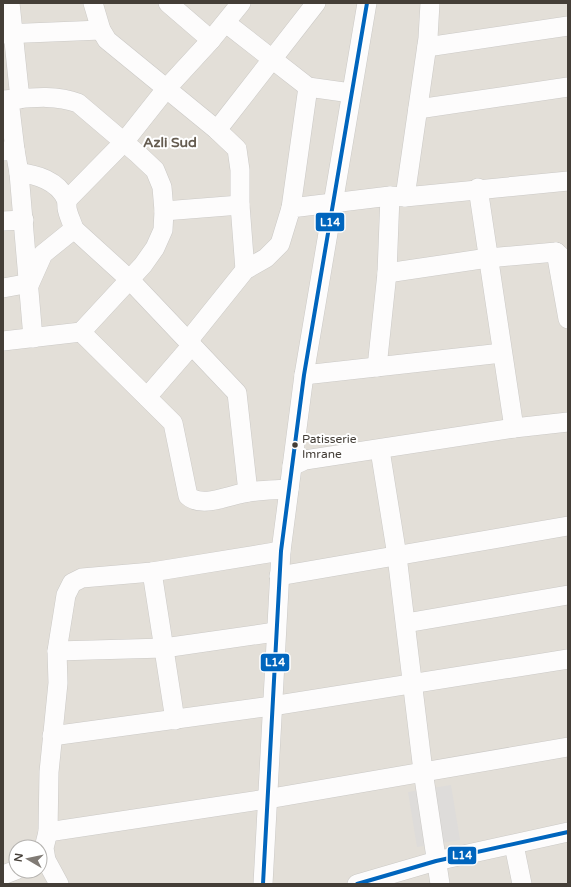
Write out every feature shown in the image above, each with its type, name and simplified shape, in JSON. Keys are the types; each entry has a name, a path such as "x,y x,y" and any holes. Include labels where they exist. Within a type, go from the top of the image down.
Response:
{"street":[{"path":"10,3 8,34 11,100 9,151 18,173 30,283 33,338"},
{"path":"93,3 101,30 107,40 217,130 237,149 240,170 240,205 245,270"},
{"path":"168,3 212,40"},
{"path":"67,200 124,142 166,89 212,40 241,3"},
{"path":"217,130 316,3"},
{"path":"263,884 275,632 281,551 304,375 367,3"},
{"path":"377,367 387,273 398,197 418,109 427,47 430,3"},
{"path":"226,23 308,87 351,93"},
{"path":"427,47 568,26"},
{"path":"8,34 101,30"},
{"path":"147,397 245,270 266,258 280,244 291,208 308,87"},
{"path":"418,109 568,87"},
{"path":"3,341 81,332 143,265 155,248 163,230 164,211 162,187 155,170 78,103 66,98 53,97 11,100"},
{"path":"18,173 36,175 52,183 60,190 67,200 67,209 74,229 129,279 237,393 248,492"},
{"path":"291,208 478,188 568,181"},
{"path":"478,188 514,428"},
{"path":"164,211 240,205"},
{"path":"3,221 24,220"},
{"path":"30,283 43,254 74,229"},
{"path":"387,273 488,258 562,257 568,319"},
{"path":"3,288 30,283"},
{"path":"81,332 173,423 188,496 192,499 203,501 216,500 248,492 289,489"},
{"path":"304,375 502,353"},
{"path":"292,466 305,460 380,450 514,428 568,422"},
{"path":"380,450 397,556 423,771 440,884"},
{"path":"279,576 568,526"},
{"path":"59,884 46,860 44,848 48,832 49,772 58,683 57,651 66,595 72,582 82,578 152,572 281,551"},
{"path":"152,572 175,720"},
{"path":"406,623 568,595"},
{"path":"57,651 164,648 275,632"},
{"path":"52,736 272,706 413,682 568,659"},
{"path":"48,832 267,799 568,747"},
{"path":"358,884 436,861 568,832"},
{"path":"514,845 522,884"}],"shaded area":[{"path":"3,3 568,3 568,884 3,884"},
{"path":"451,785 460,840 417,847 408,792"}],"transit line":[{"name":"L14","path":"263,884 281,551 304,375 367,3"},
{"name":"L14","path":"357,884 436,861 568,832"}],"place":[{"name":"Patisserie Imrane","path":"295,445"}],"district":[{"name":"Azli Sud","path":"170,142"}]}
